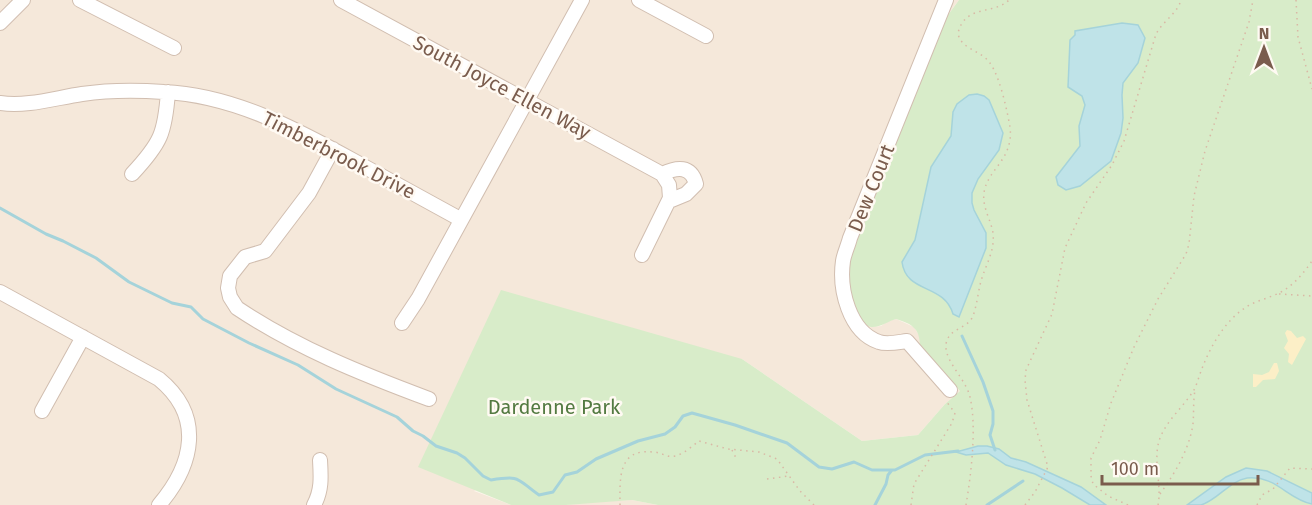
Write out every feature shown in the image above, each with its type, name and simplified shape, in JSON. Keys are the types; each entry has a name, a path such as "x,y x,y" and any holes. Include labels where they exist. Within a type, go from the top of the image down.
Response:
{"street":[{"path":"0,23 23,0"},
{"path":"80,0 174,48"},
{"name":"South Joyce Ellen Way","path":"341,0 662,174"},
{"path":"402,323 418,299 582,0"},
{"path":"639,0 706,36"},
{"name":"Dew Court","path":"946,0 843,260 843,283 849,311 861,332 880,343 907,341 950,390"},
{"name":"Timberbrook Drive","path":"0,103 12,105 125,90 168,92 208,99 247,109 290,126 460,219"},
{"path":"132,174 160,139 166,123 168,92"},
{"path":"333,149 309,193 266,251 245,257 236,266 230,276 228,288 230,297 237,308 314,353 429,399"},
{"path":"642,255 669,201 669,185 662,174 678,168 688,170 696,184 686,194 669,201"},
{"path":"0,292 159,379 171,388 186,414 190,441 188,456 175,484 159,505"},
{"path":"42,411 83,337"},
{"path":"314,505 322,483 320,460"}],"path":[{"path":"966,505 974,419 970,396 960,374 949,360 946,346 952,332 968,323 974,311 993,249 993,232 985,207 984,192 1005,156 1011,138 1008,116 991,64 986,58 961,42 958,33 962,23 975,12 1000,6 1009,0"},
{"path":"1025,505 1048,469 1027,400 1026,370 1052,314 1065,248 1086,203 1112,165 1124,141 1156,34 1181,0"},
{"path":"1128,505 1108,496 1093,484 1090,458 1100,440 1111,403 1134,347 1158,299 1186,254 1194,196 1205,151 1249,22 1253,0"},
{"path":"1296,0 1298,37 1312,89"},
{"path":"1278,294 1304,273 1312,261"},
{"path":"1158,505 1160,495 1157,476 1160,440 1195,388 1206,358 1224,328 1233,317 1256,301 1278,294 1312,296"},
{"path":"1160,495 1173,476 1187,448 1193,423 1195,388"},
{"path":"911,505 914,484 944,438 955,413 944,398 950,390"},
{"path":"620,505 621,469 626,460 645,451 674,456 699,441 731,449 759,452 777,459 800,491 814,505"},
{"path":"731,449 737,460"},
{"path":"1257,505 1262,495 1276,485 1290,468 1312,469"},
{"path":"767,479 789,476"}],"shaded area":[{"path":"0,0 959,0 948,15 852,251 872,327 881,326 896,319 914,327 920,337 920,347 960,391 945,404 918,435 862,441 742,359 474,491 511,505 0,505"},
{"path":"632,500 658,505 566,505 575,503"}],"green space":[{"name":"Dardenne Park","path":"959,0 1312,0 1312,505 658,505 632,500 566,505 511,505 418,467 501,290 742,359 862,441 918,435 945,404 960,391 920,347 919,336 911,325 896,319 871,327 860,319 853,303 848,271 858,234 948,15"}],"sand":[{"path":"1287,330 1297,338 1303,336 1306,339 1292,365 1288,362 1289,354 1284,348 1288,341 1285,333"},
{"path":"1274,363 1277,363 1279,371 1275,379 1263,380 1253,387 1253,374 1262,375 1269,372"}],"water":[{"path":"1122,23 1138,25 1145,38 1138,63 1123,83 1121,133 1111,161 1080,186 1066,190 1058,185 1056,177 1080,146 1079,126 1085,105 1082,96 1068,87 1070,40 1075,35 1075,31"},
{"path":"977,94 989,100 1003,133 999,150 978,179 972,193 974,210 986,233 986,248 959,317 953,314 942,297 910,279 902,262 915,240 931,167 951,136 953,112 957,104 969,95"},
{"path":"978,446 999,449 1011,458 1026,462 1081,487 1106,505 1090,505 1035,474 1006,465 988,453 966,455 956,452"},
{"path":"1246,468 1267,471 1312,493 1312,504 1266,480 1247,478 1235,483 1207,503 1187,505 1226,477"}],"waterway":[{"path":"0,208 46,234 96,258 129,282 172,303 191,307 203,319 298,365 336,389 397,417 436,446 465,458 483,476 491,480 514,478 539,495 553,492 565,475 577,472 596,459 638,441 665,434 675,427 683,416 692,413 787,443 819,467 832,469 854,462 872,470 895,470 925,455 958,451"},
{"path":"962,336 983,382 993,411 990,435 995,450"},
{"path":"875,505 892,470"},
{"path":"987,505 1023,481"}]}
